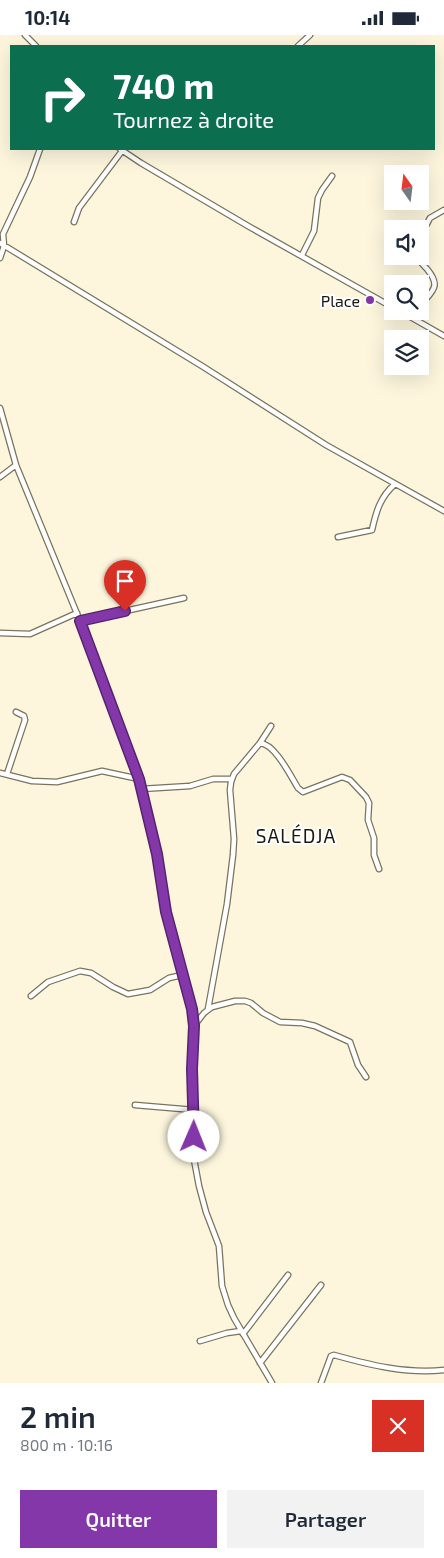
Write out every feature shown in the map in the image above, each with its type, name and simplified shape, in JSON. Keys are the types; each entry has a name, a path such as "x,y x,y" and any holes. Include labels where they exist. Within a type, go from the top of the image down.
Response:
{"street":[{"path":"25,35 35,45"},
{"path":"299,45 310,35"},
{"path":"0,258 3,234 30,177 40,150"},
{"path":"74,222 79,208 121,150 248,226 384,302"},
{"path":"302,255 314,231 318,198 332,176"},
{"path":"429,220 444,210"},
{"path":"2,245 202,366 320,442 444,511"},
{"path":"424,265 436,283 429,295"},
{"path":"416,320 444,337"},
{"path":"0,409 16,465 77,613 139,779 157,854 164,902 192,1009 194,1026 192,1069 194,1154 199,1186 206,1212 219,1246 225,1296 234,1319 272,1383"},
{"path":"0,477 16,465"},
{"path":"338,537 372,530 380,501 395,484"},
{"path":"80,621 184,598"},
{"path":"0,633 30,634 77,613"},
{"path":"6,774 25,720 24,716 16,712"},
{"path":"194,1026 208,1009 226,909 234,839 230,790 232,779 271,726"},
{"path":"260,743 266,744 273,750 303,792 342,777 350,780 357,786 369,803 368,819 374,838 374,855 379,869"},
{"path":"0,773 32,781 58,782 102,771 139,779"},
{"path":"141,789 190,786 213,779 232,779"},
{"path":"31,997 48,982 80,971 92,973 113,987 128,994 150,990 169,978 182,975"},
{"path":"208,1009 234,1001 245,1001 280,1022 302,1023 321,1028 352,1043 358,1065 366,1077"},
{"path":"135,1105 194,1110"},
{"path":"242,1333 288,1275"},
{"path":"260,1363 321,1285"},
{"path":"200,1341 228,1333 242,1333"},
{"path":"321,1383 331,1356 334,1355 405,1370 444,1370"}],"place":[{"name":"Place","path":"370,300"}],"district":[{"name":"SALÉDJA","path":"296,835"}],"route":[{"path":"125,611 80,621 139,779 157,854 166,912 192,1009 194,1019 192,1069 194,1137"}]}
